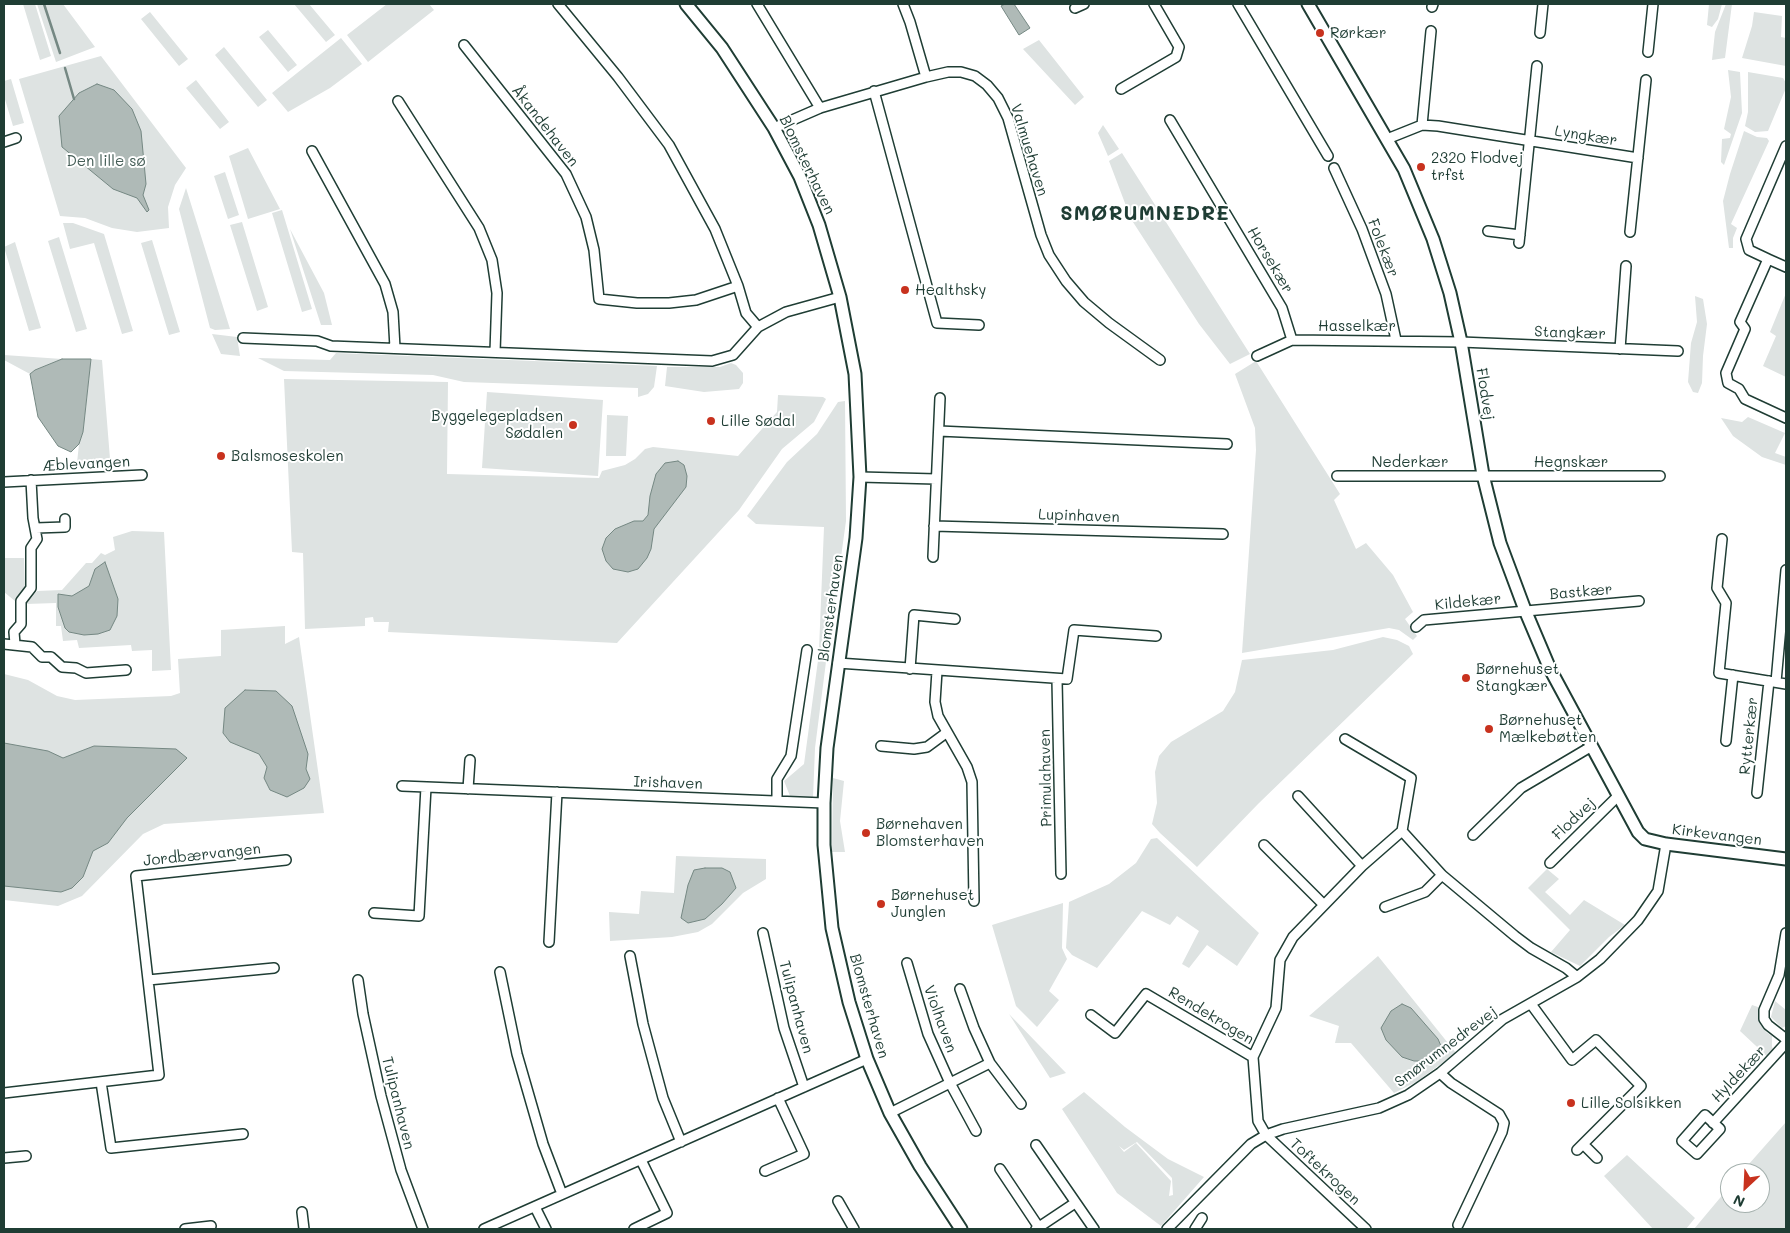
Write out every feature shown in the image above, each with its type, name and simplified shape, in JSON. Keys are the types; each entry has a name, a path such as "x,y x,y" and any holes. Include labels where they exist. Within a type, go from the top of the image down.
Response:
{"street":[{"path":"558,4 664,137 703,204 738,286 746,313 758,327"},
{"name":"Blomsterhaven","path":"686,4 722,48 774,128 800,177 819,225 840,298 855,374 860,476 856,538 827,748 824,803 826,876 834,936 849,1002 867,1059 890,1113 920,1166 961,1229"},
{"path":"757,4 820,108"},
{"path":"902,4 910,22 926,77"},
{"path":"1074,8 1084,4"},
{"path":"1121,90 1176,57 1179,47 1154,4"},
{"path":"1238,4 1328,156"},
{"name":"Flodvej","path":"1308,4 1404,169 1433,239 1450,293 1461,342 1482,475 1500,542 1525,610 1550,668 1618,796 1638,832 1645,839"},
{"path":"1540,34 1543,4"},
{"path":"1648,52 1653,4"},
{"path":"1387,139 1422,125 1431,31"},
{"name":"Åkandehaven","path":"464,45 566,174 586,217 594,250 599,299 637,303 669,303 696,300 738,286"},
{"path":"1488,231 1519,239 1537,66"},
{"name":"Valmuehaven","path":"774,128 820,108 926,77 948,72 961,72 975,76 998,98 1009,122 1041,235 1050,255 1066,281 1084,302 1160,360"},
{"name":"Lyngkær","path":"1630,232 1646,80"},
{"path":"874,91 937,323 979,325"},
{"path":"398,101 479,228 492,260 497,293 495,352"},
{"name":"Horsekær","path":"1170,120 1282,308 1292,340"},
{"name":"Lyngkær","path":"1422,125 1638,158"},
{"path":"4,142 16,138"},
{"path":"1786,146 1746,239 1749,250 1786,267"},
{"path":"312,151 385,284 393,312 395,348"},
{"name":"Folekær","path":"1334,168 1362,230 1386,294 1396,340"},
{"path":"1768,259 1740,322 1745,329 1726,373 1728,383 1739,389 1745,399 1786,418"},
{"path":"1620,349 1626,266"},
{"path":"243,338 317,341 331,346 712,361 733,355 758,327 786,312 840,298"},
{"name":"Hasselkær","path":"1257,356 1292,340 1461,342"},
{"name":"Stangkær","path":"1461,342 1678,351"},
{"path":"933,557 940,398"},
{"path":"939,430 1227,444"},
{"name":"Æblevangen","path":"4,482 142,475"},
{"name":"Nederkær","path":"1337,476 1482,475"},
{"name":"Hegnskær","path":"1482,475 1660,476"},
{"path":"860,476 936,479"},
{"name":"Æblevangen","path":"15,644 14,632 21,624 21,601 31,588 31,548 37,539 33,518 31,480"},
{"path":"36,528 65,527 65,518"},
{"name":"Lupinhaven","path":"934,526 1224,534"},
{"path":"1722,539 1717,588 1726,603 1719,673 1733,675"},
{"name":"Rytterkær","path":"1757,793 1786,570"},
{"name":"Bastkær","path":"1525,610 1639,601"},
{"name":"Kildekær","path":"1416,627 1424,620 1525,610"},
{"path":"910,669 914,615 955,619"},
{"path":"838,663 1057,680 1067,679 1070,673 1074,630 1156,636"},
{"path":"4,644 15,644 22,648 32,647 42,657 51,657 62,668 76,668 86,673 126,670"},
{"path":"777,801 777,779 791,756 806,650"},
{"path":"937,671 935,702 938,716 967,767 972,782 974,901"},
{"name":"Rytterkær","path":"1726,741 1733,675 1786,684"},
{"name":"Primulahaven","path":"1057,680 1061,874"},
{"path":"881,746 914,749 926,747 946,733"},
{"path":"1266,1135 1258,1121 1253,1057 1276,1008 1279,995 1280,960 1283,951 1293,937 1362,866 1402,831 1411,778 1345,739"},
{"path":"1473,835 1521,788 1592,746"},
{"path":"468,789 470,760"},
{"name":"Irishaven","path":"402,786 824,803"},
{"path":"374,913 419,916 426,787"},
{"path":"549,942 557,792"},
{"path":"1298,796 1362,866"},
{"name":"Flodvej","path":"1550,863 1618,796"},
{"path":"1402,831 1442,875 1515,936 1531,948 1566,968 1576,977"},
{"name":"Kirkevangen","path":"1645,839 1666,844 1786,859"},
{"name":"Smørumnedrevej","path":"1167,1229 1186,1212 1204,1190 1251,1144 1266,1135 1284,1129 1379,1108 1408,1095 1440,1073 1503,1019 1576,977 1619,942 1652,902 1661,882 1666,844"},
{"path":"1264,845 1324,905"},
{"name":"Jordbærvangen","path":"4,1093 159,1075 136,876 286,860"},
{"path":"1385,907 1425,892 1442,875"},
{"name":"Tulipanhaven","path":"764,933 784,1028 804,1087"},
{"name":"Hyldekær","path":"1786,933 1779,975 1764,1010 1764,1019 1768,1025 1786,1039"},
{"path":"630,956 643,1024 663,1098 681,1142"},
{"name":"Violhaven","path":"907,963 928,1034 950,1083 976,1131"},
{"path":"148,980 274,968"},
{"path":"500,972 517,1054 543,1144 562,1194"},
{"name":"Tulipanhaven","path":"358,980 363,1014 381,1096 401,1170 423,1229"},
{"name":"Violhaven","path":"960,989 974,1028 990,1063 1021,1104"},
{"name":"Rendekrogen","path":"1091,1015 1115,1034 1146,994 1253,1057"},
{"path":"1531,1004 1572,1060 1596,1040 1641,1086 1580,1148 1598,1158"},
{"name":"Hyldekær","path":"1713,1123 1786,1043"},
{"path":"484,1229 867,1059"},
{"path":"890,1113 990,1063"},
{"path":"1440,1073 1451,1083 1499,1114 1504,1124 1458,1225"},
{"path":"101,1082 111,1148 243,1134"},
{"path":"765,1171 804,1154 778,1098"},
{"name":"Toftekrogen","path":"1266,1135 1366,1229"},
{"path":"1036,1145 1094,1229"},
{"path":"4,1158 26,1156"},
{"path":"634,1229 666,1214 641,1160"},
{"path":"1000,1169 1038,1228 1075,1203"},
{"path":"838,1201 854,1229"},
{"path":"535,1207 546,1229"},
{"path":"302,1212 304,1229"},
{"path":"185,1229 211,1226"}],"green space":[{"path":"23,4 35,4 51,56 40,60"},
{"path":"37,4 63,4 95,47 56,62"},
{"path":"294,4 309,4 335,35 326,42"},
{"path":"387,4 429,4 434,10 368,62 347,35"},
{"path":"1709,4 1722,4 1718,19 1712,27 1707,25"},
{"path":"1726,4 1732,4 1725,58 1712,60 1715,32"},
{"path":"150,12 188,59 179,66 141,19"},
{"path":"1754,12 1782,16 1781,37 1786,38 1786,66 1742,58 1752,26"},
{"path":"268,30 297,65 288,72 259,37"},
{"path":"341,38 362,64 330,88 288,112 272,93"},
{"path":"1039,40 1084,97 1075,105 1023,49"},
{"path":"224,47 267,100 258,107 215,55"},
{"name":"Den lille sø","path":"101,56 186,168 175,185 168,207 169,228 137,232 112,228 85,218 60,216 19,79"},
{"path":"1728,70 1740,72 1742,113 1724,165 1721,162 1722,139 1730,138 1731,134 1724,129 1731,97"},
{"path":"1748,72 1783,78 1786,83 1786,88 1768,131 1755,132 1745,126 1748,112"},
{"path":"11,79 24,123 13,126 4,96 4,81"},
{"path":"196,80 229,122 220,129 186,88"},
{"path":"1103,125 1119,149 1108,156 1098,133"},
{"path":"1744,131 1757,137 1767,138 1769,141 1731,224 1737,228 1733,238 1733,248 1729,248 1723,201"},
{"path":"248,148 280,209 248,219 229,156"},
{"path":"1122,153 1250,354 1230,364 1199,324 1131,219 1109,161"},
{"path":"225,172 239,215 228,219 214,176"},
{"path":"186,188 230,329 215,330 210,328 179,209"},
{"path":"282,210 312,309 302,312 272,213"},
{"path":"242,222 268,307 257,311 230,225"},
{"path":"63,223 73,223 104,234 133,331 122,334 94,243 70,249"},
{"path":"290,229 324,293 332,325 321,325"},
{"path":"59,237 87,329 76,332 48,241"},
{"path":"152,240 180,332 169,335 141,243"},
{"path":"15,242 41,328 29,331 4,247"},
{"path":"1786,293 1786,377 1763,366 1776,336 1770,332"},
{"path":"1695,296 1703,299 1707,324 1702,383 1698,393 1693,392 1688,382 1691,343 1697,322"},
{"path":"212,334 237,337 240,356 221,354"},
{"path":"336,353 657,366 654,387 648,394 638,397 638,388 464,382 433,375 284,371 258,358 330,360"},
{"path":"4,355 62,359 30,374 4,360"},
{"path":"91,359 102,360 111,471 77,463 79,444 83,432"},
{"path":"1256,361 1340,494 1334,500 1356,549 1366,543 1393,575 1413,612 1405,619 1417,636 1413,640 1399,630 1389,628 1242,653 1256,450 1255,428 1235,374"},
{"path":"731,363 736,365 743,373 743,383 739,389 704,392 665,386 667,367 720,367"},
{"path":"284,379 448,382 447,474 599,478 602,471 625,465 635,459 645,449 653,447 738,456 777,412 778,395 823,397 826,399 814,422 782,449 739,510 617,643 388,632 389,622 374,622 373,617 365,618 365,626 305,629 303,553 292,552"},
{"path":"487,392 603,400 598,476 482,468"},
{"path":"845,401 846,521 828,651 819,650 824,527 756,524 747,516 787,462 817,434 838,402"},
{"path":"607,415 628,416 626,456 606,456"},
{"path":"1748,417 1785,433 1775,453 1786,457 1786,465 1762,457 1733,436 1721,418 1742,422"},
{"path":"132,531 164,532 171,670 152,671 152,650 132,651 131,645 79,648 77,640 63,641 61,626 56,626 56,603 26,604 37,591 62,590 86,563 92,563 101,553 105,555 115,550 113,537"},
{"path":"4,558 24,558 25,588 15,601 4,592"},
{"path":"285,626 285,644 299,637 324,813 164,824 143,834 82,896 58,906 4,900 4,674 28,680 57,696 75,700 171,696 180,693 178,659 221,656 221,630"},
{"path":"1383,637 1397,640 1409,646 1413,654 1259,803 1197,867 1152,824 1157,803 1155,772 1159,756 1171,742 1223,711 1235,692 1242,660 1333,650"},
{"path":"819,653 827,654 815,748 813,798 790,796 784,781 804,764"},
{"path":"833,778 844,781 840,821 845,852 832,852"},
{"path":"1157,838 1259,933 1237,966 1207,945 1189,968 1182,964 1199,931 1177,916 1170,925 1142,911 1097,968 1072,955 1066,948 1069,902 1109,884 1136,863 1151,839"},
{"path":"676,856 766,859 766,879 743,893 712,924 698,932 672,937 610,941 609,912 639,914 641,891 674,893"},
{"path":"1547,869 1559,879 1545,892 1570,915 1584,900 1625,925 1609,937 1580,966 1551,952 1570,930 1528,888"},
{"path":"1063,903 1062,948 1067,959 1049,991 1059,1000 1037,1027 1016,1006 992,925"},
{"path":"1378,956 1456,1053 1416,1082 1394,1093 1351,1043 1335,1043 1339,1026 1309,1016"},
{"path":"1775,1001 1786,1010 1786,1026 1782,1028 1771,1017"},
{"path":"1752,1005 1758,1007 1760,1020 1766,1032 1772,1036 1772,1047 1775,1053 1770,1059 1740,1031"},
{"path":"1009,1014 1066,1073 1050,1078"},
{"path":"1084,1092 1125,1127 1168,1159 1204,1177 1161,1226 1117,1193 1062,1109","holes":["1137,1142 1172,1178 1173,1195 1169,1196 1171,1181 1136,1143 1124,1152 1119,1146 1124,1150"]},
{"path":"1786,1122 1786,1229 1694,1229 1720,1198 1720,1213 1770,1213 1770,1163 1750,1163"},
{"path":"1627,1155 1695,1218 1686,1229 1653,1229 1604,1176"}],"shaded area":[{"path":"1014,4 1030,28 1019,35 1001,6"},
{"path":"97,84 114,90 132,109 141,131 146,184 143,195 149,210 147,212 137,198 113,189 62,147 59,116 79,93"},
{"path":"62,359 91,359 83,432 79,444 71,452 58,446 38,417 30,374"},
{"path":"678,461 684,465 687,476 686,487 654,529 651,549 647,558 638,569 628,572 613,569 606,561 602,549 606,538 615,529 634,521 643,521 648,515 650,496 656,474 665,463"},
{"path":"105,562 118,599 117,616 110,630 98,634 84,635 69,632 65,628 58,607 58,594 72,596 89,586 95,569"},
{"path":"245,690 276,691 292,706 308,754 306,769 310,779 304,788 287,797 270,790 264,778 267,767 259,754 230,742 223,733 225,708"},
{"path":"4,743 48,751 63,758 94,746 176,749 187,758 127,818 108,843 93,851 83,877 72,888 61,892 4,886"},
{"path":"722,868 730,872 736,888 705,919 688,923 681,918 688,885 694,870"},
{"path":"1402,1004 1411,1008 1438,1039 1441,1046 1437,1054 1425,1061 1414,1061 1402,1057 1386,1040 1381,1028 1391,1011"}],"waterway":[{"path":"44,4 60,53"},
{"path":"65,68 74,99"}],"place":[{"name":"Rørkær","path":"1320,33"},
{"name":"2320 Flodvej trfst","path":"1421,167"},
{"name":"Healthsky","path":"905,290"},
{"name":"Lille Sødal","path":"711,421"},
{"name":"Byggelegepladsen Sødalen","path":"573,425"},
{"name":"Balsmoseskolen","path":"221,456"},
{"name":"Børnehuset Stangkær","path":"1466,678"},
{"name":"Børnehuset Mælkebøtten","path":"1489,729"},
{"name":"Børnehaven Blomsterhaven","path":"866,833"},
{"name":"Børnehuset Junglen","path":"881,904"},
{"name":"Lille Solsikken","path":"1571,1103"}],"district":[{"name":"SMØRUMNEDRE","path":"1145,214"}]}
